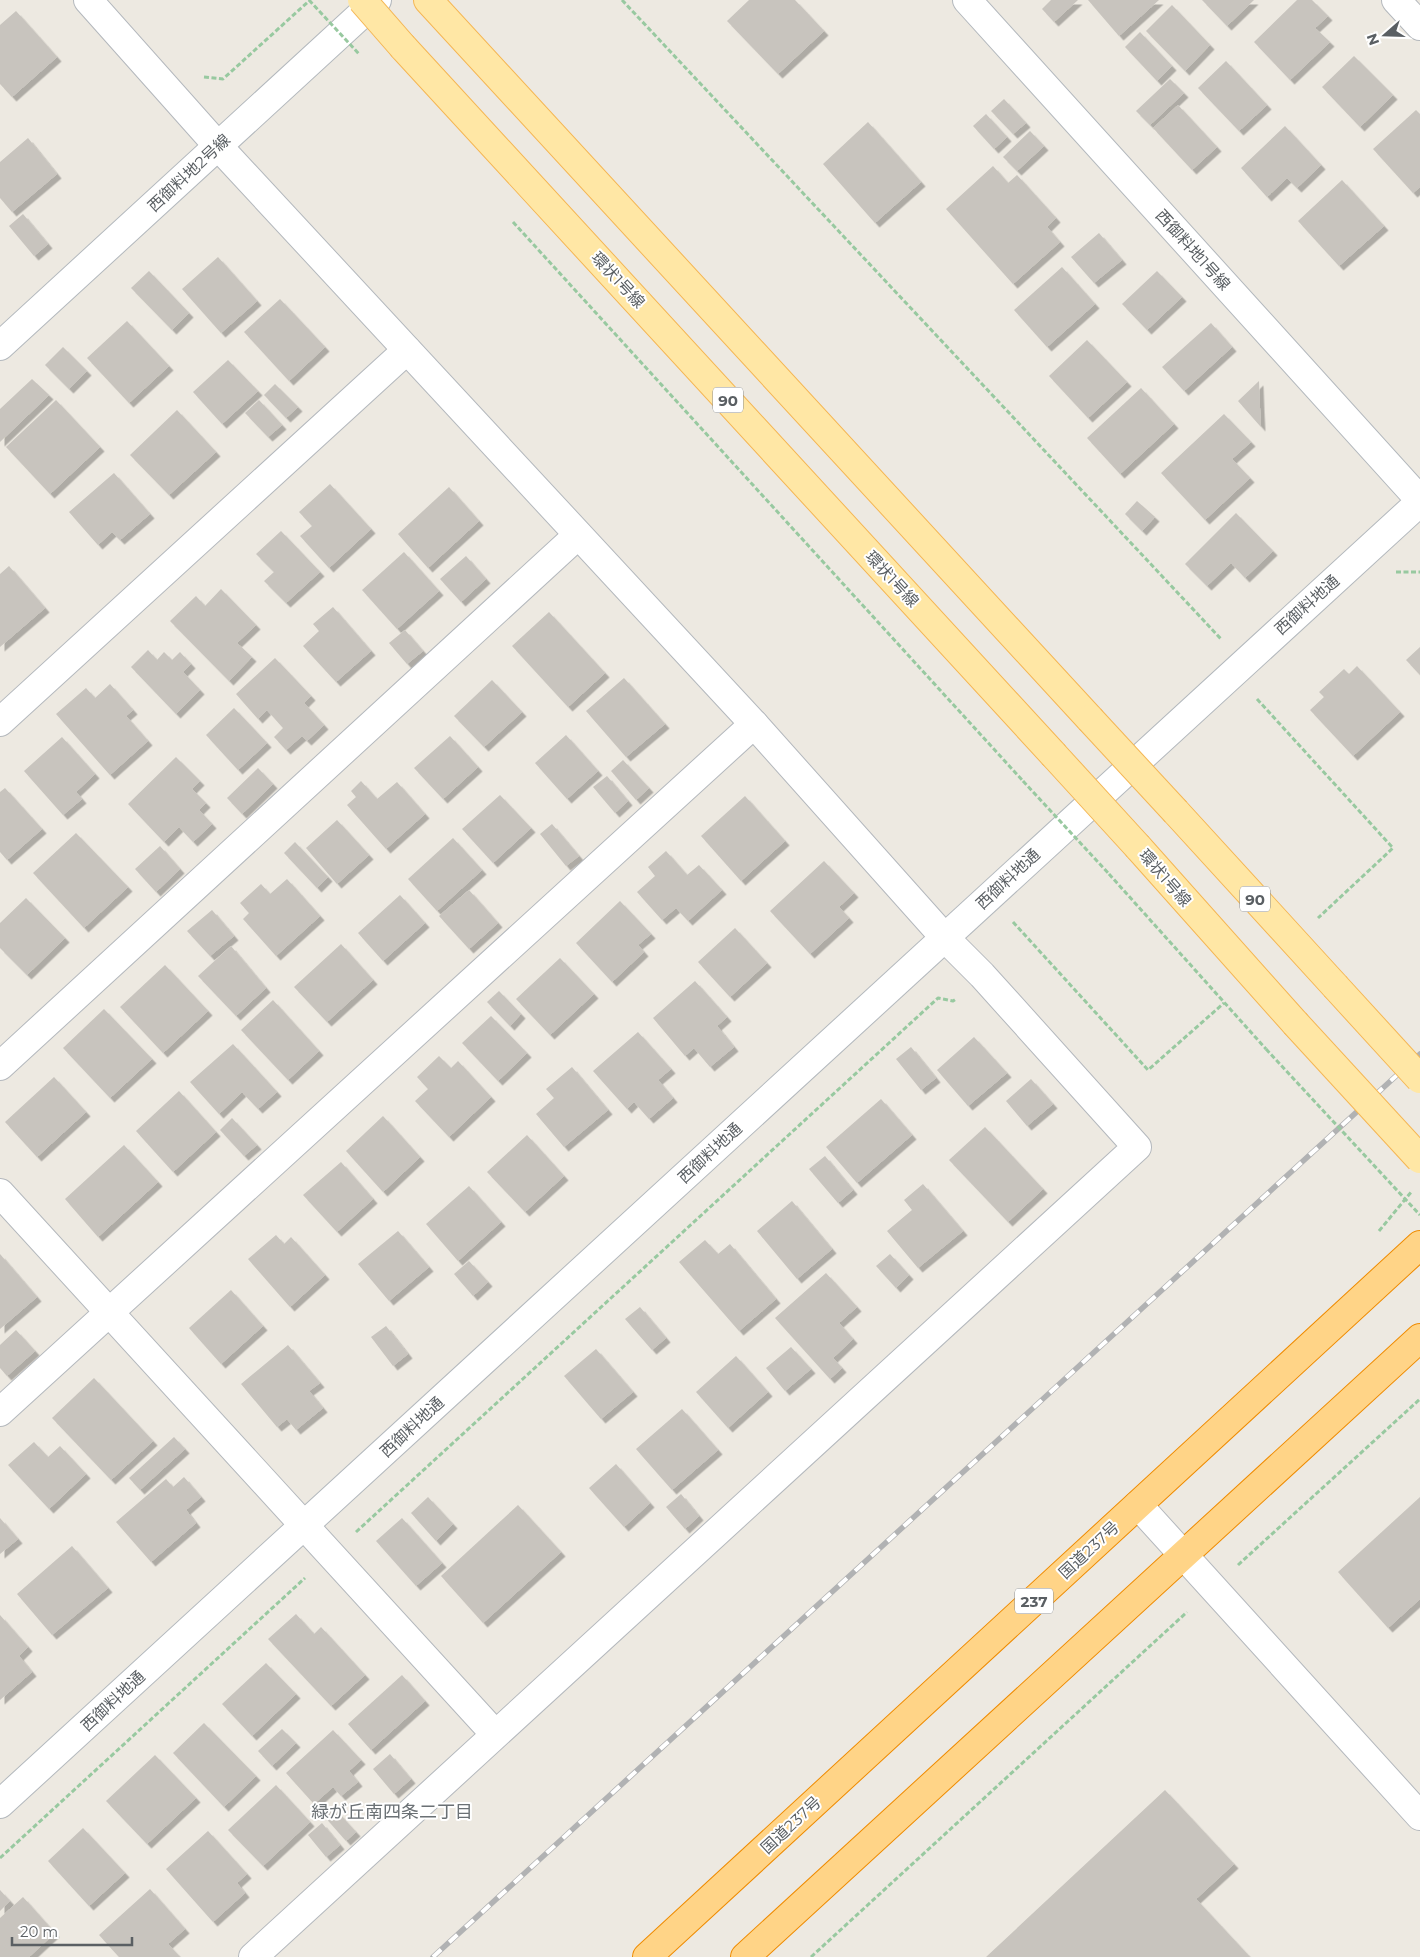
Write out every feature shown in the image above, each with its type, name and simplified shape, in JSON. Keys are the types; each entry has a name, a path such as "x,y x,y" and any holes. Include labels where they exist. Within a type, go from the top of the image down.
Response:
{"highway":[{"name":"国道237号","path":"647,1957 1420,1245"},
{"path":"745,1957 1420,1338"}],"main road":[{"name":"環状1号線","path":"362,0 403,47 1138,847 1294,1024 1420,1159"},
{"name":"90","path":"434,7 1420,1079"}],"street":[{"path":"88,0 218,146 754,724 945,938 982,975 1137,1148 253,1957"},
{"name":"西御料地2号線","path":"0,346 377,0"},
{"name":"西御料地1号線","path":"967,0 1420,501"},
{"path":"1396,0 1420,26"},
{"path":"0,722 406,350"},
{"name":"西御料地通","path":"0,1804 1420,501"},
{"path":"0,1066 578,535"},
{"path":"0,1412 754,724"},
{"path":"0,1193 496,1734"},
{"path":"1138,1505 1182,1556 1420,1816"}],"path":[{"path":"203,77 223,79 309,0 363,58"},
{"path":"622,0 1192,609 1244,662"},
{"path":"509,218 1110,874 1266,1049 1420,1215"},
{"path":"1392,572 1420,572"},
{"path":"1255,696 1393,848 1315,921"},
{"path":"1010,918 1148,1070 1224,1003"},
{"path":"0,1858 938,998 953,1001 982,975"},
{"path":"1379,1231 1414,1189"},
{"path":"811,1957 1420,1399"}],"building":[{"path":"749,0 795,0 824,31 778,74 727,21"},
{"path":"1051,0 1078,0 1054,22 1042,9"},
{"path":"1088,0 1159,0 1119,36"},
{"path":"1202,0 1254,0 1227,26"},
{"path":"1297,0 1312,0 1328,16 1315,28 1330,42 1290,80 1254,42"},
{"path":"1172,5 1210,45 1185,71 1146,31"},
{"path":"16,11 57,57 12,97 0,84 0,25"},
{"path":"1140,32 1172,66 1157,81 1125,47"},
{"path":"1354,56 1393,95 1360,127 1322,87"},
{"path":"1226,61 1267,105 1239,131 1198,88"},
{"path":"1170,79 1184,93 1150,125 1136,111"},
{"path":"1004,99 1026,123 1013,134 991,111"},
{"path":"1178,105 1217,147 1192,170 1153,128"},
{"path":"1416,110 1420,114 1420,187 1413,193 1373,149"},
{"path":"986,114 1007,137 994,149 973,126"},
{"path":"868,122 921,182 875,223 823,164"},
{"path":"1285,126 1321,165 1297,188 1287,178 1267,197 1241,168"},
{"path":"1030,131 1044,146 1017,171 1003,157"},
{"path":"28,138 57,174 12,212 0,198 0,162"},
{"path":"993,166 1008,183 1017,175 1056,218 1047,227 1060,242 1013,284 946,209"},
{"path":"1342,180 1384,226 1339,266 1298,221"},
{"path":"23,214 48,244 34,256 9,226"},
{"path":"1099,233 1122,260 1094,283 1071,257"},
{"path":"218,257 257,301 221,333 182,289"},
{"path":"1062,267 1095,304 1047,347 1014,310"},
{"path":"149,271 189,313 172,330 131,288"},
{"path":"1157,271 1182,297 1147,330 1122,304"},
{"path":"280,299 325,347 289,381 244,332"},
{"path":"127,321 169,366 129,403 87,358"},
{"path":"1211,323 1232,347 1184,391 1162,367"},
{"path":"1087,340 1127,382 1088,418 1049,376"},
{"path":"63,347 87,371 69,389 45,365"},
{"path":"228,360 258,391 222,424 193,392"},
{"path":"32,379 49,395 0,442 0,409"},
{"path":"1259,381 1260,408 1261,427 1238,401"},
{"path":"275,384 298,407 286,418 264,395"},
{"path":"1141,388 1174,424 1120,474 1087,438"},
{"path":"56,400 100,447 50,494 6,447"},
{"path":"259,400 282,425 268,437 245,413"},
{"path":"177,410 216,452 169,495 130,455"},
{"path":"1224,414 1251,442 1232,459 1250,478 1205,520 1161,473"},
{"path":"114,473 150,514 120,540 112,532 98,545 69,512"},
{"path":"330,484 371,529 329,568 300,536 312,526 299,512"},
{"path":"449,487 479,521 428,568 398,534"},
{"path":"1137,501 1155,517 1142,531 1125,514"},
{"path":"1236,513 1273,551 1245,578 1231,563 1207,586 1185,564"},
{"path":"281,531 320,572 286,603 264,581 274,572 256,554"},
{"path":"404,552 439,591 397,629 362,590"},
{"path":"466,556 486,579 461,602 440,579"},
{"path":"9,566 45,608 0,647 0,574"},
{"path":"221,589 256,625 237,643 252,657 229,681 170,621 196,596 205,606"},
{"path":"333,607 371,651 336,682 303,646 319,631 313,624"},
{"path":"549,612 605,673 568,707 512,646"},
{"path":"405,630 423,651 407,664 389,643"},
{"path":"1420,647 1420,675 1406,660"},
{"path":"148,650 157,660 164,652 172,660 180,652 191,664 183,672 200,690 176,714 131,667"},
{"path":"275,658 311,696 304,703 324,725 307,741 302,736 286,750 274,737 283,728 267,710 258,719 236,694"},
{"path":"1357,666 1400,712 1353,756 1310,710 1324,697 1319,692 1344,669 1349,674"},
{"path":"624,678 665,724 626,757 586,711"},
{"path":"492,680 522,712 484,747 454,716"},
{"path":"110,684 133,710 126,716 148,741 110,775 56,714 86,688 95,698"},
{"path":"234,708 267,743 238,770 206,735"},
{"path":"566,735 598,771 567,799 535,763"},
{"path":"450,736 478,767 443,799 414,768"},
{"path":"62,737 95,774 76,792 82,799 63,815 24,771"},
{"path":"176,757 200,781 192,789 206,803 199,810 212,824 193,842 179,827 164,842 128,804"},
{"path":"623,760 649,788 636,800 611,771"},
{"path":"258,768 273,784 242,814 227,798"},
{"path":"607,776 628,801 615,813 593,787"},
{"path":"361,781 377,799 397,782 425,814 386,849 347,805 356,797 351,791"},
{"path":"5,788 42,829 7,860 0,852 0,792"},
{"path":"500,795 531,828 493,863 462,829"},
{"path":"745,796 785,841 741,881 701,836"},
{"path":"337,820 369,855 337,884 306,848"},
{"path":"552,824 579,856 566,866 540,834"},
{"path":"76,833 128,887 84,928 33,873"},
{"path":"453,838 482,870 437,911 408,879"},
{"path":"295,842 328,877 317,888 284,853"},
{"path":"160,846 180,869 156,892 135,869"},
{"path":"666,851 687,875 699,865 722,890 688,921 676,908 662,920 637,892 655,876 648,867"},
{"path":"824,861 854,893 839,907 849,918 810,954 770,911"},
{"path":"287,879 320,916 276,956 243,919 249,913 240,903 261,884 270,894"},
{"path":"469,890 498,923 469,949 439,916"},
{"path":"400,895 425,923 383,961 358,933"},
{"path":"26,898 65,938 27,975 0,948 0,923"},
{"path":"620,901 651,934 638,945 644,952 612,982 576,943"},
{"path":"212,910 234,936 210,956 187,931"},
{"path":"735,928 767,963 730,997 698,962"},
{"path":"341,944 373,980 327,1022 294,987"},
{"path":"231,946 266,988 236,1016 198,976"},
{"path":"560,958 594,994 550,1035 516,999"},
{"path":"165,965 208,1011 163,1053 120,1007"},
{"path":"695,981 727,1017 717,1026 734,1047 710,1067 694,1048 685,1056 653,1018"},
{"path":"499,991 521,1014 510,1026 487,1002"},
{"path":"273,1000 319,1051 288,1080 241,1030"},
{"path":"104,1009 152,1059 110,1098 63,1048"},
{"path":"491,1016 527,1053 498,1081 462,1043"},
{"path":"638,1032 671,1069 658,1080 673,1098 649,1119 634,1102 627,1109 593,1071"},
{"path":"974,1037 1007,1073 968,1106 937,1070"},
{"path":"233,1044 277,1092 258,1109 242,1092 219,1114 190,1082"},
{"path":"911,1047 936,1078 921,1090 896,1059"},
{"path":"439,1056 451,1068 458,1061 491,1097 449,1137 415,1101 428,1089 417,1077"},
{"path":"572,1067 608,1110 564,1147 536,1114 554,1098 546,1089"},
{"path":"54,1077 86,1112 37,1157 5,1122"},
{"path":"1031,1079 1053,1104 1027,1126 1006,1101"},
{"path":"179,1091 216,1132 173,1172 136,1131"},
{"path":"881,1099 912,1135 857,1183 826,1147"},
{"path":"383,1116 420,1157 383,1192 346,1151"},
{"path":"232,1118 257,1145 244,1156 220,1130"},
{"path":"985,1127 1043,1189 1008,1222 949,1160"},
{"path":"527,1135 564,1176 525,1212 487,1172"},
{"path":"124,1145 158,1182 98,1237 65,1199"},
{"path":"825,1156 853,1190 838,1203 809,1169"},
{"path":"341,1162 373,1199 337,1232 303,1195"},
{"path":"923,1184 963,1231 918,1268 887,1231 912,1210 904,1200"},
{"path":"469,1186 501,1222 458,1261 426,1224"},
{"path":"792,1201 832,1249 797,1279 757,1231"},
{"path":"398,1231 429,1267 389,1301 358,1264"},
{"path":"276,1235 284,1244 291,1237 325,1275 290,1307 248,1259"},
{"path":"705,1240 718,1254 730,1244 776,1299 739,1331 679,1262"},
{"path":"0,1254 37,1297 0,1329"},
{"path":"890,1254 909,1275 896,1288 876,1266"},
{"path":"469,1261 488,1282 473,1296 454,1274"},
{"path":"826,1273 857,1307 839,1323 853,1339 833,1358 842,1368 830,1379 775,1318"},
{"path":"231,1290 263,1326 221,1364 189,1328"},
{"path":"640,1307 666,1338 652,1350 625,1319"},
{"path":"386,1326 408,1354 393,1366 371,1337"},
{"path":"16,1330 35,1351 7,1376 0,1368 0,1345"},
{"path":"288,1345 320,1383 309,1391 323,1408 296,1430 287,1419 277,1427 241,1384"},
{"path":"791,1347 811,1369 785,1391 766,1368"},
{"path":"596,1349 633,1392 601,1419 564,1376"},
{"path":"736,1356 768,1392 728,1428 696,1392"},
{"path":"94,1378 153,1441 111,1480 52,1418"},
{"path":"682,1409 718,1450 672,1490 636,1449"},
{"path":"174,1437 185,1449 140,1490 129,1478"},
{"path":"34,1442 48,1457 60,1446 86,1474 49,1509 8,1465"},
{"path":"616,1464 650,1503 624,1527 589,1488"},
{"path":"184,1477 201,1497 186,1510 196,1523 151,1562 116,1522 166,1479 173,1487"},
{"path":"681,1494 699,1516 685,1529 666,1507"},
{"path":"428,1497 453,1524 436,1541 411,1513"},
{"path":"1420,1497 1420,1599 1388,1628 1338,1572"},
{"path":"518,1505 561,1552 483,1623 441,1576"},
{"path":"0,1518 18,1539 0,1554"},
{"path":"402,1518 442,1563 416,1586 376,1541"},
{"path":"72,1546 108,1588 52,1635 17,1594"},
{"path":"296,1614 314,1634 321,1627 365,1675 331,1706 268,1639"},
{"path":"0,1615 28,1647 19,1656 32,1672 0,1700"},
{"path":"266,1663 296,1694 252,1736 222,1704"},
{"path":"402,1675 425,1701 371,1750 348,1724"},
{"path":"204,1723 256,1776 224,1807 173,1753"},
{"path":"282,1729 296,1743 272,1766 258,1751"},
{"path":"333,1730 361,1760 349,1771 358,1782 341,1796 333,1787 314,1804 286,1773"},
{"path":"390,1754 411,1779 394,1794 373,1769"},
{"path":"155,1755 196,1798 147,1844 106,1801"},
{"path":"276,1785 310,1822 263,1866 228,1830"},
{"path":"1165,1790 1234,1864 1196,1899 1250,1957 986,1957"},
{"path":"334,1808 356,1832 346,1841 324,1816"},
{"path":"322,1823 340,1845 326,1857 308,1835"},
{"path":"83,1828 125,1873 89,1906 48,1861"},
{"path":"208,1831 247,1874 237,1883 245,1893 213,1922 166,1869"},
{"path":"150,1889 185,1929 168,1944 180,1957 119,1957 99,1935"},
{"path":"0,1890 10,1901 0,1911"},
{"path":"23,1897 55,1933 29,1957 0,1957 0,1918"}],"railway":[{"path":"433,1957 1420,1054"}],"district":[{"name":"緑が丘南四条二丁目","path":"392,1812"}]}
